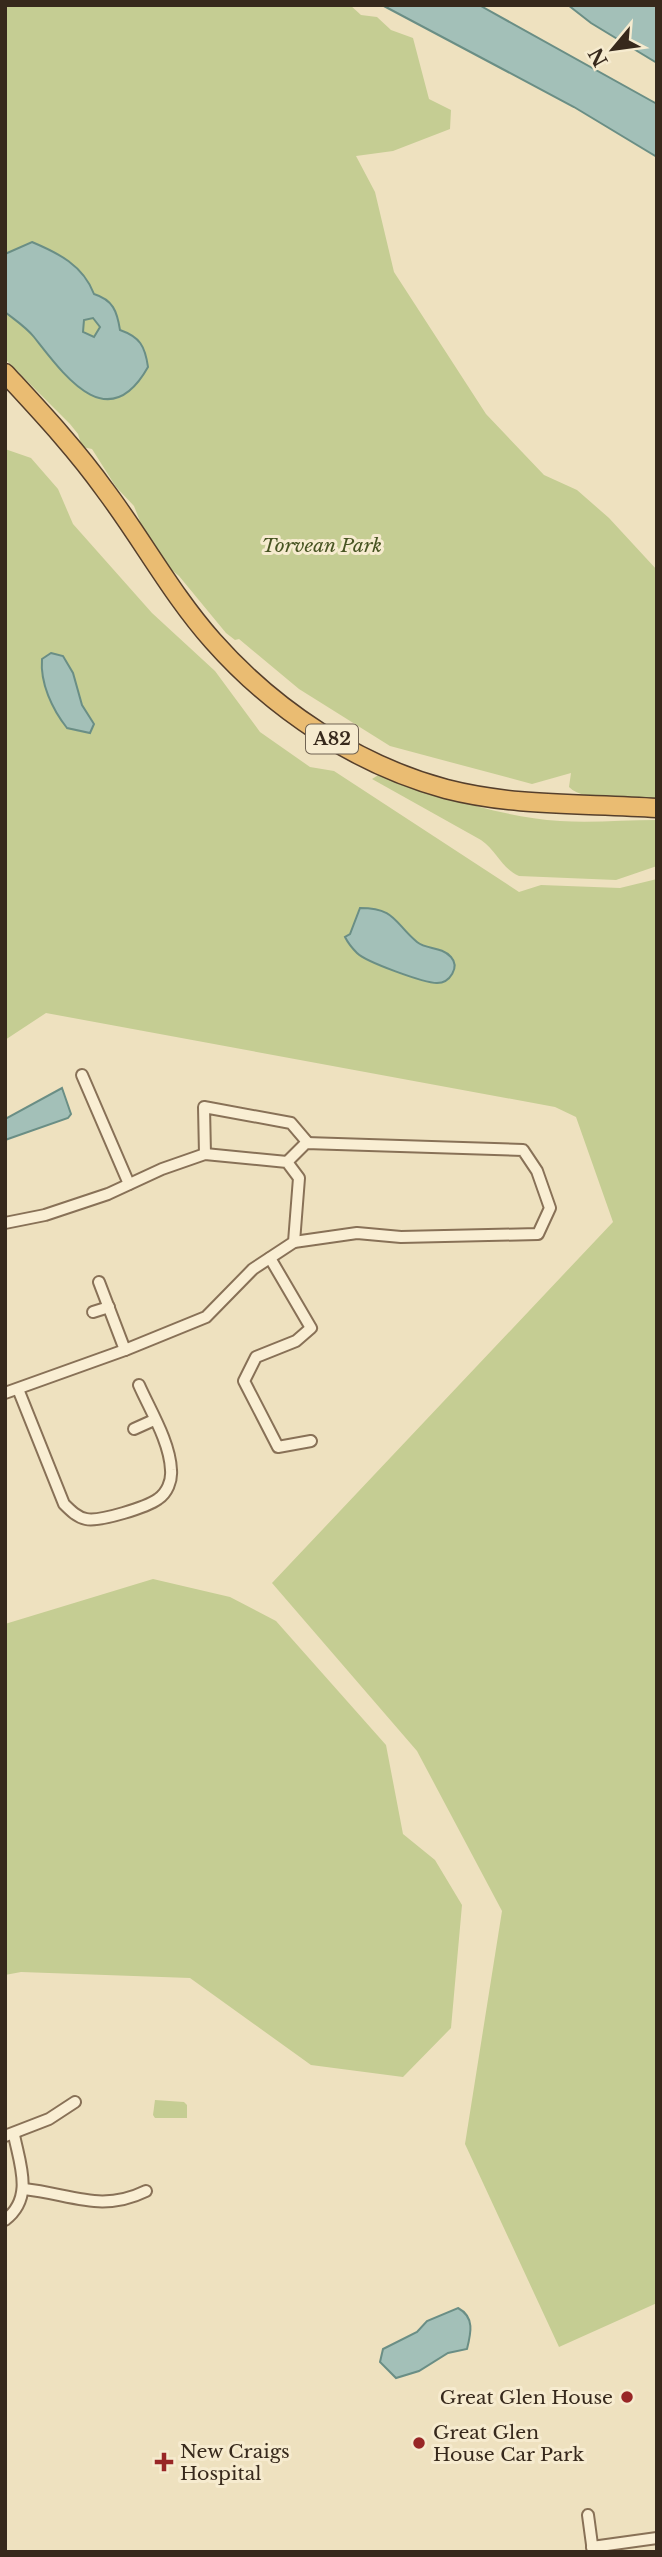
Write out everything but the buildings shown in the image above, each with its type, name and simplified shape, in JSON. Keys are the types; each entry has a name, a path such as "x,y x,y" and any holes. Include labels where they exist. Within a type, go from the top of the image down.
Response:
{"highway":[{"name":"A82","path":"5,373 89,468 212,639 243,673 293,713 340,744 388,769 446,789 513,802 657,808"}],"street":[{"path":"82,1075 129,1184"},
{"path":"205,1154 204,1107 291,1123 307,1143"},
{"path":"5,1393 125,1350 206,1317 253,1269 294,1242 357,1233 401,1237 517,1237 538,1234 550,1208 537,1171 523,1150 307,1143 287,1162"},
{"path":"5,1223 45,1215 205,1154 287,1162 299,1178 294,1242"},
{"path":"270,1258 311,1328 296,1341 256,1357 244,1381 278,1447 311,1441"},
{"path":"99,1282 125,1350"},
{"path":"93,1312 108,1307"},
{"path":"18,1389 64,1504 74,1514 87,1520 147,1505 160,1498 168,1487 172,1472 169,1456 139,1385"},
{"path":"134,1429 154,1420"},
{"path":"5,2220 19,2205 24,2189 9,2135 49,2119 75,2102"},
{"path":"24,2189 93,2202 125,2201 146,2191"},
{"path":"587,2515 592,2549 657,2538"}],"green space":[{"name":"Torvean Park","path":"5,5 350,5 361,15 377,17 391,30 413,38 429,99 451,110 450,129 393,151 356,156 375,192 394,272 486,414 544,475 577,490 609,518 657,570 657,800 586,795 569,787 571,773 532,784 390,746 299,689 239,639 235,640 226,633 179,576 168,567 143,529 134,506 116,487 92,449 82,447 78,434 70,424 5,359"},
{"path":"5,449 31,458 58,489 73,524 152,613 215,671 260,732 310,767 334,771 519,892 541,885 620,888 657,879 657,2303 559,2347 465,2144 502,1911 417,1751 272,1583 613,1222 576,1117 555,1107 46,1013 5,1040"},
{"path":"380,774 469,804 537,819 572,822 657,820 657,866 616,880 519,876 508,869 481,840 372,779"},
{"path":"153,1579 230,1597 276,1621 386,1745 403,1834 435,1860 462,1905 451,2028 403,2077 311,2065 190,1978 21,1972 5,1975 5,1624"},
{"path":"155,2100 184,2102 187,2105 187,2118 155,2118"}],"water":[{"path":"382,5 479,5 657,104 657,157 574,107"},
{"path":"568,5 657,5 657,63 591,23"},
{"path":"32,242 69,261 83,275 94,294 110,303 120,330 137,339 145,353 148,367 133,388 118,398 102,399 87,393 59,368 28,330 5,312 5,254","holes":["93,318 100,327 94,337 83,332 84,320"]},
{"path":"51,653 63,656 73,673 82,705 94,724 90,733 67,728 56,713 45,686 42,668 42,659"},
{"path":"360,908 388,914 417,942 451,957 454,970 450,977 442,982 430,982 362,957 345,937 350,934"},
{"path":"62,1088 71,1114 68,1118 5,1140 5,1119"},
{"path":"458,2308 469,2321 467,2349 448,2353 419,2371 396,2378 380,2362 383,2349 417,2332 427,2321"}],"place":[{"name":"Great Glen House","path":"627,2397"},
{"name":"Great Glen House Car Park","path":"419,2443"},
{"name":"New Craigs Hospital","path":"164,2462"}]}
